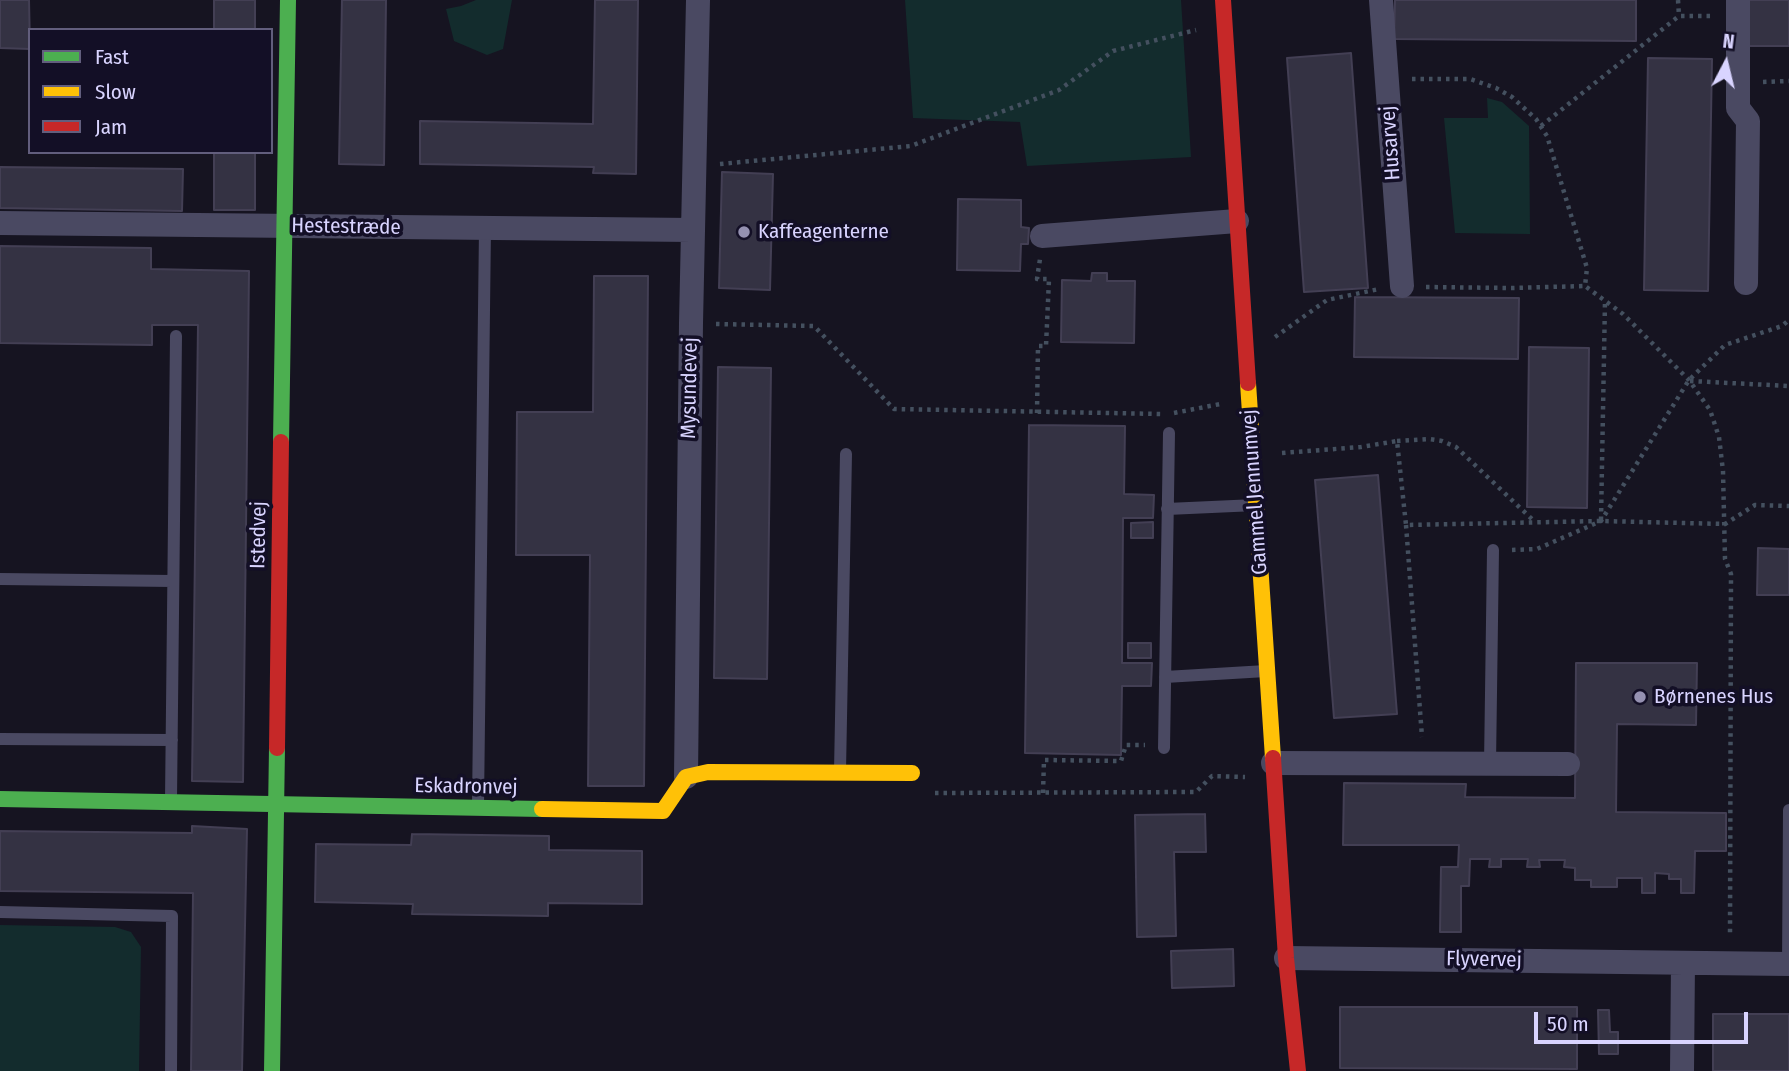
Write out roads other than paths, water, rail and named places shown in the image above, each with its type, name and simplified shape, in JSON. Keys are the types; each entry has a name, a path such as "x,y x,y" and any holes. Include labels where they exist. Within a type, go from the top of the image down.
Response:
{"street":[{"name":"Istedvej","path":"272,1071 288,0"},
{"name":"Mysundevej","path":"686,777 692,230 698,0"},
{"name":"Gammel Jennumvej","path":"1223,0 1286,958 1297,1071"},
{"name":"Husarvej","path":"1381,0 1402,286"},
{"path":"1738,8 1738,108 1748,121 1746,283"},
{"path":"1042,236 1237,221"},
{"name":"Hestestræde","path":"0,223 692,230"},
{"path":"1274,771 1424,764 1568,764"},
{"path":"686,777 708,772 912,773"},
{"name":"Eskadronvej","path":"0,799 663,811 686,777"},
{"name":"Flyvervej","path":"1286,958 1788,964"},
{"path":"1682,1071 1683,963"}],"lane":[{"path":"478,808 485,228"},
{"path":"171,803 176,336"},
{"path":"1164,747 1169,433"},
{"path":"840,772 846,454"},
{"path":"1167,509 1256,505"},
{"path":"1490,764 1493,550"},
{"path":"0,579 173,580"},
{"path":"1165,677 1267,670"},
{"path":"0,739 172,740"},
{"path":"1788,964 1789,810"},
{"path":"0,912 172,916 171,1071"}],"place":[{"name":"Kaffeagenterne","path":"744,232"},
{"name":"Børnenes Hus","path":"1640,697"}]}
